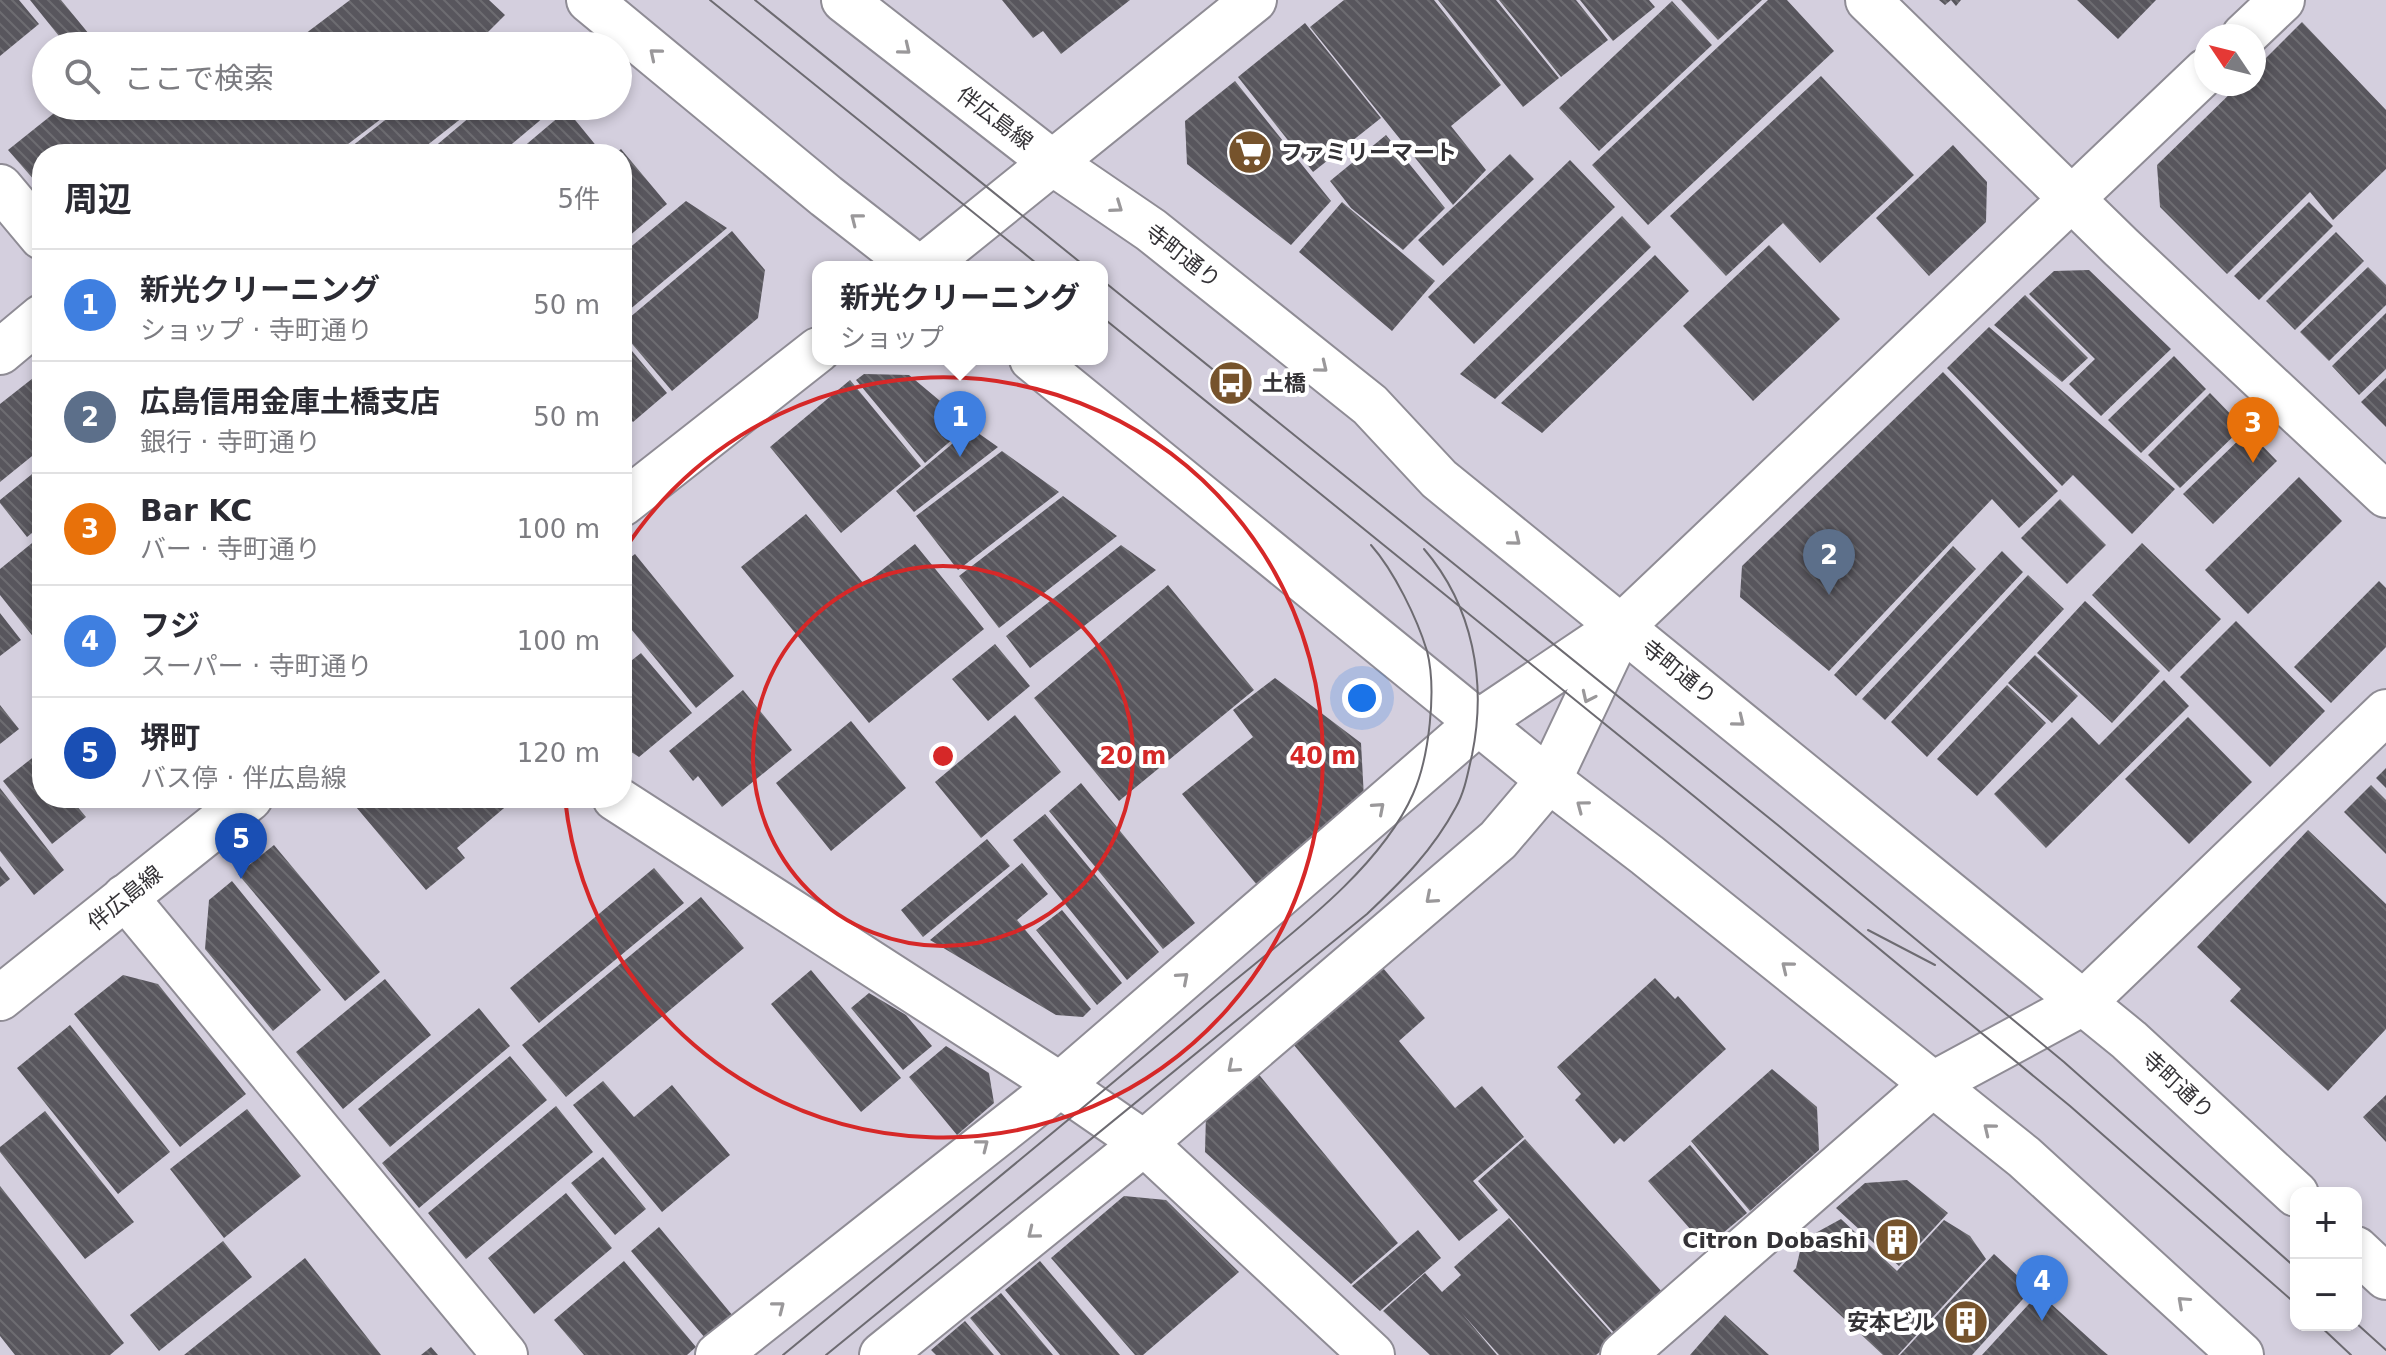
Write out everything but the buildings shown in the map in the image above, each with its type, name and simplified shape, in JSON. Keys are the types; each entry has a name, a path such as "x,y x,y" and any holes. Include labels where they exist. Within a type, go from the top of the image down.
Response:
{"street":[{"name":"伴広島線","path":"589,0 628,32"},
{"name":"伴広島線","path":"844,0 1053,163 928,261"},
{"path":"1053,163 1254,0"},
{"path":"1868,0 2121,247 2386,495"},
{"path":"2257,24 2282,0"},
{"name":"伴広島線","path":"632,36 826,196 912,261"},
{"path":"718,1355 1060,1085 1479,722 1622,626 2194,82"},
{"name":"寺町通り","path":"1053,163 1151,230 1370,405 1439,479 2129,1040 2290,1188"},
{"path":"0,187 32,225"},
{"path":"0,352 32,325"},
{"path":"632,496 812,355"},
{"path":"1039,365 1549,780 2024,1157 2241,1355"},
{"path":"882,1355 1144,1143 1498,840 1549,780 1622,626"},
{"path":"1623,1355 1933,1084 2083,1003 2386,712"},
{"name":"伴広島線","path":"0,998 237,808"},
{"path":"631,808 1060,1085 1144,1143 1372,1355"},
{"path":"125,897 505,1355"},
{"path":"2362,1255 2386,1277"}],"shaded area":[{"path":"0,0 2386,0 2386,1355 0,1355"}],"tram line":[{"path":"710,0 1034,261"},
{"path":"755,0 1079,261"},
{"path":"1108,285 1779,826 2064,1062 2290,1263"},
{"path":"1108,322 1695,797 2070,1106 2290,1299"},
{"path":"783,1355 1324,906 1376,852 1397,824 1419,779 1427,743 1431,704 1430,667 1411,610 1396,581 1371,545"},
{"path":"826,1355 1367,914 1427,851 1456,807 1464,788 1472,755 1478,700 1472,646 1465,620 1441,571 1424,549"},
{"path":"1868,930 1935,965"},
{"path":"2362,1328 2386,1350"},
{"path":"2325,1331 2351,1355"}],"place":[{"name":"ファミリーマート","path":"1250,152"},
{"name":"土橋","path":"1231,383"},
{"name":"新光クリーニング","path":"960,457"},
{"name":"Bar KC","path":"2253,463"},
{"name":"広島信用金庫土橋支店","path":"1829,595"},
{"name":"堺町","path":"241,879"},
{"name":"Citron Dobashi","path":"1897,1240"},
{"name":"フジ","path":"2042,1321"},
{"name":"安本ビル","path":"1966,1322"}]}
